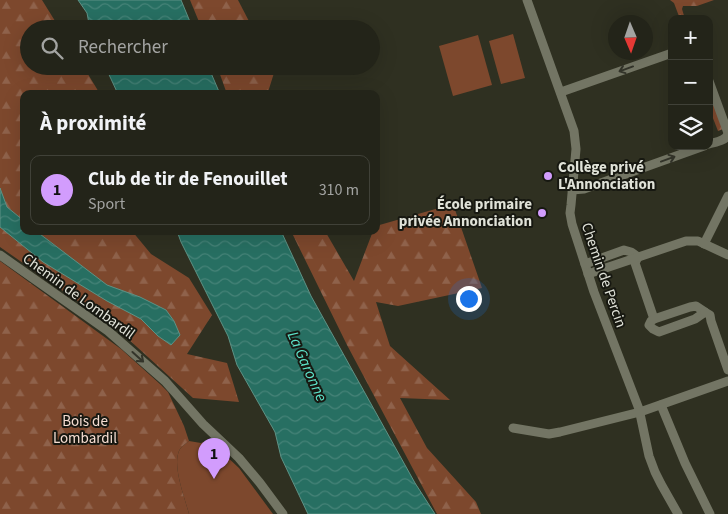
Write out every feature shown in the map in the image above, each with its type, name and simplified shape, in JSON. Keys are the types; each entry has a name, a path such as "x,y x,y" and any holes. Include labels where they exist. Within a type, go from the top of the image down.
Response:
{"street":[{"name":"Chemin de Percin","path":"527,0 573,126 576,142 570,213 572,224 609,334 640,412 649,456 655,472 678,514"},
{"path":"561,92 668,54"},
{"path":"713,91 728,133 727,137 713,143"},
{"path":"572,190 584,189 693,150"},
{"path":"704,244 728,196"},
{"path":"588,274 686,240 698,241 728,255"},
{"path":"585,264 624,250 638,257"},
{"name":"Chemin de Lombardil","path":"0,255 108,331 165,382 203,424 239,458 282,514"},
{"path":"638,257 635,263 654,319"},
{"path":"705,312 695,319 659,332 648,325 654,319 696,306 710,315 728,370"},
{"path":"512,428 549,434 560,432 640,412 728,381"},
{"path":"661,405 685,463 710,514"}],"green space":[{"path":"0,0 42,0 54,20 20,20 20,75 88,75 98,90 20,90 20,235 135,235 151,254 189,278 212,315 187,354 227,363 239,402 193,398 115,327 0,247"},
{"path":"190,0 238,0 248,20 198,20"},
{"path":"670,0 714,0 697,6 683,6 684,15 678,15 674,3"},
{"path":"513,34 525,78 501,84 489,41"},
{"path":"478,35 492,85 453,96 439,46"},
{"path":"220,75 273,75 269,90 226,90"},
{"path":"713,101 723,129 718,131 713,118"},
{"path":"453,204 482,288 398,306 376,302 390,346 450,400 400,398 427,448 476,502 481,514 437,514 347,345 293,235 327,235 354,281 371,235 380,235 380,225"},
{"name":"Bois de Lombardil","path":"0,261 121,349 168,392 189,441 180,449 177,463 189,514 0,514"},
{"path":"209,440 239,468 273,514 189,514 178,472 178,455 181,448 189,441 201,443"}],"water":[{"path":"78,0 181,0 189,20 88,20 87,13"},
{"path":"109,75 212,75 218,90 116,90"},
{"path":"0,188 7,207 20,218 20,235 41,235 107,285 140,297 166,310 174,321 180,335 171,345 158,336 141,319 107,301 43,262 0,227"},
{"name":"La Garonne","path":"178,235 283,235 311,296 415,483 435,514 308,514 281,457 275,432 237,365 228,336"}],"place":[{"name":"Collège privé L'Annonciation","path":"548,176"},
{"name":"École primaire privée Annonciation","path":"542,213"},
{"name":"Club de tir de Fenouillet","path":"214,479"}]}
